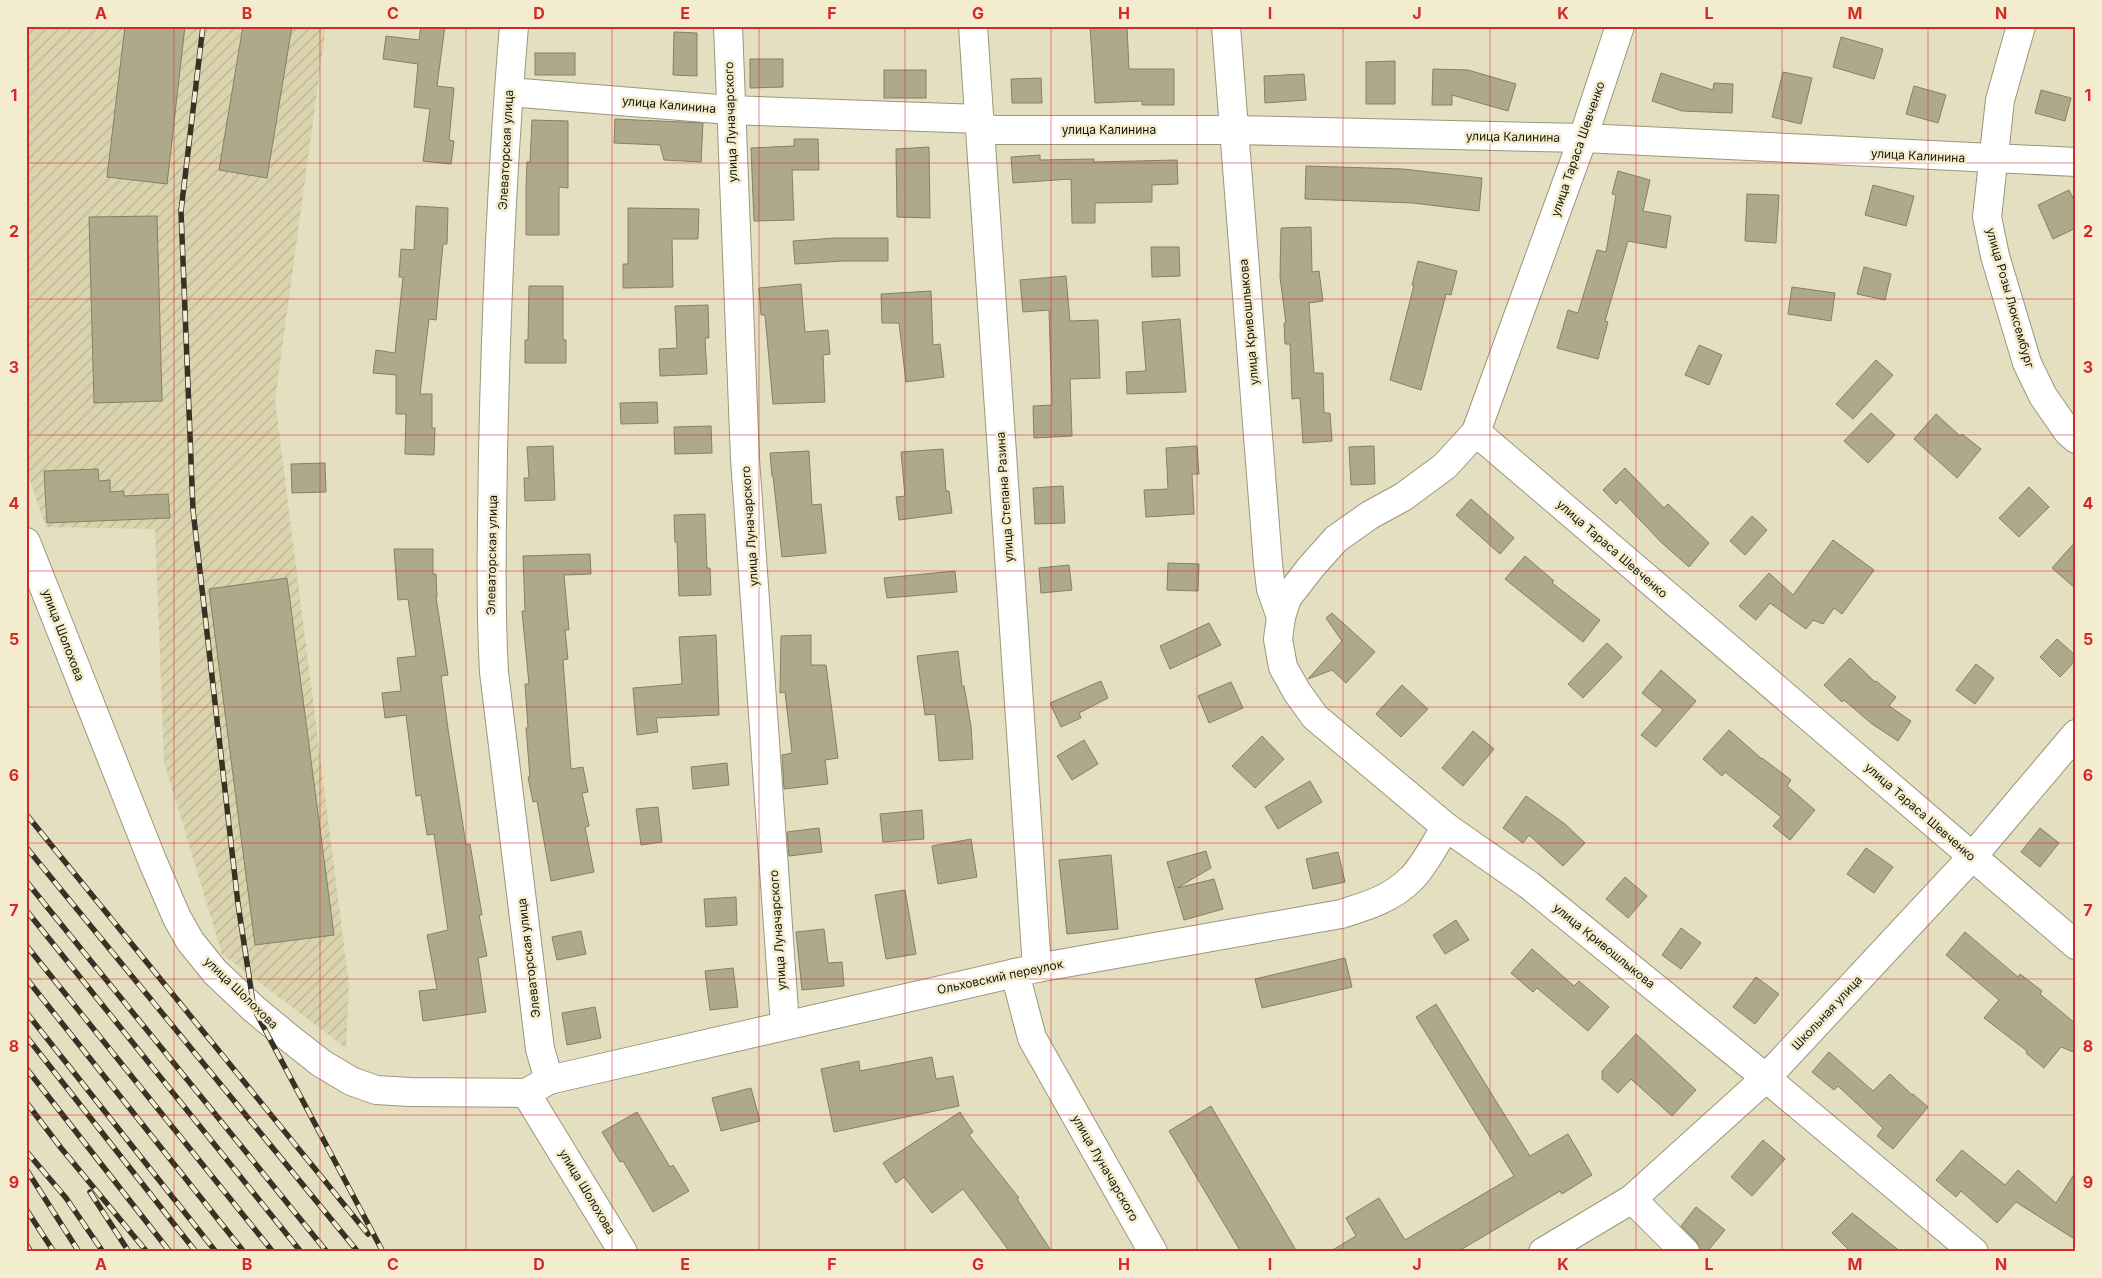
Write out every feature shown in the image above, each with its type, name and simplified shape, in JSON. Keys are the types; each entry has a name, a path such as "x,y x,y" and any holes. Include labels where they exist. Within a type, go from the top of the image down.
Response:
{"street":[{"name":"Элеваторская улица","path":"514,26 495,363 491,618 494,672 540,1049 537,1086"},
{"name":"улица Луначарского","path":"728,26 745,459 785,1026"},
{"name":"улица Степана Разина","path":"973,26 1026,970"},
{"name":"улица Кривошлыкова","path":"1226,26 1268,564 1271,589 1281,616"},
{"name":"улица Тараса Шевченко","path":"1620,26 1583,138 1476,432 2076,945"},
{"name":"улица Розы Люксембург","path":"2021,26 2000,100 1987,217 1995,256 2024,354 2042,396 2068,432 2076,439"},
{"name":"улица Калинина","path":"509,92 730,110 980,125 1583,138 2076,162"},
{"name":"улица Кривошлыкова","path":"1476,432 1445,466 1403,497 1370,515 1336,539 1310,567 1287,598 1281,616 1278,639 1284,667 1297,692 1315,716 1446,827 1529,884 1766,1078 1974,1252"},
{"name":"улица Шолохова","path":"26,542 166,893 190,941 215,972 254,1009 321,1063 351,1081 376,1090 410,1092 537,1086 623,1252"},
{"name":"Школьная улица","path":"1543,1252 1632,1199 1766,1078 1972,856 2076,734"},
{"name":"Ольховский переулок","path":"537,1086 1026,970 1341,914 1372,905 1395,893 1412,878 1446,827"},
{"name":"улица Луначарского","path":"1026,970 1032,1038 1153,1252"},
{"path":"1632,1199 1685,1252"}],"shaded area":[{"path":"26,26 326,26 275,400 349,985 346,1048 222,954 164,762 155,529 46,527 26,469"}],"building":[{"path":"125,26 185,26 167,184 107,177"},
{"path":"243,26 292,26 267,178 219,170"},
{"path":"421,26 445,26 437,86 454,88 449,140 454,141 451,164 423,161 430,109 414,107 418,64 383,59 386,36 419,40"},
{"path":"1090,26 1127,26 1129,69 1174,69 1174,105 1142,105 1142,101 1095,103"},
{"path":"674,32 697,33 697,76 673,75"},
{"path":"1841,37 1883,49 1874,79 1833,67"},
{"path":"535,53 575,53 575,75 535,75"},
{"path":"750,59 783,59 783,87 750,88"},
{"path":"1395,61 1395,104 1366,104 1366,62"},
{"path":"1433,69 1468,70 1516,84 1508,111 1452,95 1452,105 1432,105"},
{"path":"884,70 926,70 926,98 884,98"},
{"path":"1783,72 1812,78 1801,124 1772,117"},
{"path":"1661,73 1713,90 1714,83 1733,84 1732,113 1682,111 1652,101"},
{"path":"1304,74 1306,100 1265,103 1264,76"},
{"path":"1041,78 1042,103 1012,103 1011,79"},
{"path":"1914,86 1946,95 1938,123 1906,114"},
{"path":"2041,90 2071,98 2065,121 2035,113"},
{"path":"615,119 703,123 701,162 664,160 660,145 614,143"},
{"path":"532,120 568,121 568,188 559,187 559,235 526,235 527,162 530,162"},
{"path":"794,139 818,139 819,170 792,170 794,220 754,221 751,148 794,146"},
{"path":"929,147 930,218 897,217 896,149"},
{"path":"1040,155 1040,160 1094,159 1094,162 1177,160 1178,184 1152,185 1152,202 1095,203 1095,223 1072,223 1071,179 1013,183 1011,157"},
{"path":"1306,166 1403,169 1482,178 1479,211 1413,203 1305,199"},
{"path":"1618,171 1650,180 1643,211 1671,216 1666,248 1628,241 1605,321 1608,322 1598,359 1557,348 1568,310 1578,313 1597,250 1606,252 1616,195 1612,194"},
{"path":"1873,185 1914,196 1906,226 1865,215"},
{"path":"2069,190 2076,204 2076,228 2053,239 2038,205"},
{"path":"1747,194 1779,195 1776,243 1745,241"},
{"path":"416,206 448,208 447,244 443,244 436,320 429,319 420,394 432,394 432,428 435,428 434,455 405,454 406,414 396,414 396,375 373,373 376,350 395,353 403,277 399,277 401,249 414,250"},
{"path":"628,208 699,209 698,239 672,239 673,287 623,288 623,264 628,264"},
{"path":"157,216 162,401 94,403 89,217"},
{"path":"1311,227 1312,272 1319,271 1323,301 1309,303 1314,373 1323,373 1324,413 1330,413 1332,441 1303,443 1300,398 1292,399 1290,344 1285,344 1284,323 1286,323 1280,277 1281,228"},
{"path":"835,238 888,238 888,261 795,264 793,241"},
{"path":"1151,247 1179,247 1180,276 1152,277"},
{"path":"1418,261 1457,271 1451,295 1446,294 1421,390 1390,380 1414,285 1412,285"},
{"path":"1864,267 1891,274 1885,300 1857,294"},
{"path":"1066,276 1070,321 1098,320 1100,378 1070,379 1072,436 1034,438 1033,406 1052,405 1049,310 1023,312 1020,280"},
{"path":"801,284 805,332 828,330 830,354 823,355 825,402 773,404 765,315 761,315 759,288"},
{"path":"529,286 563,286 563,340 566,340 566,363 525,363 525,340 528,340"},
{"path":"1792,287 1835,293 1831,321 1788,314"},
{"path":"931,291 933,345 940,344 944,377 906,382 899,323 882,323 881,294"},
{"path":"708,305 709,338 705,338 707,374 660,376 659,349 677,348 675,306"},
{"path":"1180,319 1186,392 1127,394 1126,372 1146,371 1142,322"},
{"path":"1699,345 1722,355 1709,385 1685,375"},
{"path":"1876,360 1893,375 1853,419 1836,404"},
{"path":"657,402 658,423 621,424 620,403"},
{"path":"1871,413 1895,435 1868,463 1844,441"},
{"path":"1936,414 1960,436 1962,434 1981,449 1957,478 1914,439"},
{"path":"711,426 712,453 675,454 674,427"},
{"path":"553,446 555,500 525,501 524,478 529,478 527,447"},
{"path":"1197,446 1199,474 1192,474 1194,514 1146,517 1144,490 1168,489 1166,448"},
{"path":"1374,446 1375,484 1351,485 1349,447"},
{"path":"943,449 946,491 949,491 952,513 899,520 896,497 905,496 901,452"},
{"path":"809,451 812,505 821,504 826,553 782,557 770,453"},
{"path":"325,463 326,492 292,493 291,464"},
{"path":"1625,468 1664,508 1668,504 1709,543 1689,567 1662,543 1620,499 1616,504 1603,490"},
{"path":"98,469 99,481 110,480 110,492 124,491 124,496 168,494 170,518 47,523 44,471"},
{"path":"1063,486 1065,523 1035,524 1033,488"},
{"path":"2029,487 2049,507 2019,537 1999,518"},
{"path":"1471,499 1514,538 1500,554 1456,515"},
{"path":"705,514 707,568 710,568 711,595 679,596 674,515"},
{"path":"1752,516 1767,530 1745,555 1730,541"},
{"path":"1833,540 1874,570 1842,614 1834,608 1823,624 1813,620 1806,629 1770,603 1756,620 1739,606 1769,573 1793,595"},
{"path":"2076,541 2076,589 2052,568"},
{"path":"394,549 433,549 433,574 436,574 436,597 448,675 441,676 448,729 466,845 470,844 482,915 479,915 487,956 478,958 486,1012 423,1021 419,991 437,989 427,935 448,930 434,834 427,835 421,795 416,796 406,715 385,718 382,693 401,691 397,658 416,656 408,599 398,600"},
{"path":"590,554 591,574 564,575 569,630 565,630 568,659 563,660 571,769 583,767 588,792 582,793 589,826 585,827 594,872 551,881 537,801 533,802 528,777 530,777 525,684 529,684 522,611 525,611 523,556"},
{"path":"1525,556 1554,581 1552,583 1600,620 1583,642 1505,579"},
{"path":"1168,563 1199,564 1198,591 1167,590"},
{"path":"1069,565 1072,590 1041,593 1039,568"},
{"path":"955,571 957,592 887,598 884,578"},
{"path":"287,578 334,935 255,945 209,589"},
{"path":"1332,613 1375,652 1346,683 1332,670 1308,679 1342,641 1326,618"},
{"path":"1209,623 1221,645 1170,669 1160,646"},
{"path":"716,635 719,715 656,718 658,732 637,735 633,688 682,684 679,637"},
{"path":"811,635 811,665 826,665 838,758 825,760 828,784 784,789 782,755 792,753 785,692 780,693 781,636"},
{"path":"2057,639 2076,656 2076,660 2060,677 2040,657"},
{"path":"1607,643 1622,657 1583,698 1568,684"},
{"path":"958,651 962,686 964,686 971,726 973,759 939,761 935,714 925,715 917,656"},
{"path":"1850,658 1875,682 1896,697 1889,706 1911,721 1898,741 1872,724 1844,700 1842,702 1824,685"},
{"path":"1976,664 1994,678 1975,704 1956,690"},
{"path":"1661,670 1696,701 1656,747 1641,735 1663,710 1642,693"},
{"path":"1101,681 1108,698 1079,713 1081,718 1061,727 1050,703"},
{"path":"1231,682 1243,708 1209,723 1198,696"},
{"path":"1402,685 1428,709 1401,737 1376,714"},
{"path":"1729,730 1762,759 1791,780 1787,786 1815,810 1790,840 1773,826 1781,817 1725,772 1722,776 1703,759"},
{"path":"1473,731 1494,749 1463,786 1442,768"},
{"path":"1262,736 1284,759 1255,788 1232,766"},
{"path":"1084,740 1098,764 1072,780 1057,756"},
{"path":"727,763 729,785 693,789 691,767"},
{"path":"1310,781 1322,802 1278,829 1265,807"},
{"path":"1526,796 1565,824 1585,843 1563,866 1529,835 1523,843 1503,828"},
{"path":"658,807 662,842 641,845 636,809"},
{"path":"922,810 924,839 883,842 880,814"},
{"path":"819,828 822,852 789,856 787,832"},
{"path":"2040,828 2059,843 2040,867 2021,852"},
{"path":"971,839 977,877 938,884 932,846"},
{"path":"1866,848 1893,867 1874,893 1847,874"},
{"path":"1206,851 1211,868 1177,888 1214,879 1223,909 1184,920 1167,862"},
{"path":"1338,852 1345,882 1313,889 1306,859"},
{"path":"1111,855 1118,929 1067,934 1059,860"},
{"path":"1625,877 1647,896 1628,918 1606,899"},
{"path":"905,890 916,954 886,959 875,895"},
{"path":"736,897 737,925 706,927 704,899"},
{"path":"1456,920 1469,940 1445,954 1433,935"},
{"path":"1681,928 1701,943 1681,969 1662,955"},
{"path":"824,929 828,963 842,962 844,986 802,990 796,932"},
{"path":"581,931 586,954 557,960 552,937"},
{"path":"1965,932 2018,977 2020,974 2042,991 2040,994 2076,1024 2076,1053 2061,1047 2044,1068 2026,1053 2027,1051 1984,1018 1999,1000 1946,955"},
{"path":"1532,949 1574,986 1579,981 1609,1007 1588,1031 1537,988 1533,992 1511,973"},
{"path":"1345,958 1352,987 1262,1008 1255,979"},
{"path":"733,968 738,1007 710,1010 705,971"},
{"path":"1756,977 1779,994 1755,1024 1733,1007"},
{"path":"1436,1004 1530,1156 1568,1134 1592,1175 1562,1194 1560,1191 1457,1252 1329,1252 1356,1236 1346,1218 1379,1198 1405,1240 1514,1176 1416,1017"},
{"path":"595,1007 601,1038 567,1045 562,1013"},
{"path":"1636,1034 1696,1090 1672,1116 1631,1079 1618,1093 1602,1079 1602,1071"},
{"path":"1829,1052 1873,1091 1890,1074 1928,1107 1893,1149 1877,1136 1883,1128 1838,1086 1834,1090 1812,1072"},
{"path":"932,1057 936,1079 953,1076 959,1106 834,1132 821,1069 859,1061 860,1071"},
{"path":"751,1088 760,1121 721,1131 712,1098"},
{"path":"1211,1106 1297,1252 1241,1252 1169,1131"},
{"path":"637,1112 670,1167 673,1165 689,1191 653,1212 623,1161 620,1162 602,1132"},
{"path":"960,1112 973,1132 969,1135 1019,1198 1017,1199 1052,1252 1010,1252 963,1189 932,1213 904,1177 896,1183 883,1163"},
{"path":"1763,1140 1785,1159 1752,1196 1731,1177"},
{"path":"1962,1150 2005,1185 2018,1170 2056,1203 2076,1171 2076,1240 2016,1202 1997,1223 1961,1191 1956,1197 1936,1180"},
{"path":"1696,1207 1725,1230 1707,1252 1700,1251 1696,1241 1681,1226"},
{"path":"1852,1213 1901,1252 1851,1252 1832,1233"}],"railway":[{"path":"203,26 181,211 193,510 238,904 254,1009 383,1252"},
{"path":"26,814 368,1234"},
{"path":"26,847 358,1252"},
{"path":"26,881 327,1252"},
{"path":"26,910 301,1252"},
{"path":"26,945 273,1252"},
{"path":"26,978 244,1252"},
{"path":"26,1012 216,1252"},
{"path":"26,1036 196,1252"},
{"path":"26,1068 170,1252"},
{"path":"26,1102 61,1148 147,1252"},
{"path":"26,1151 66,1198 103,1252"},
{"path":"26,1169 79,1252"},
{"path":"90,1192 129,1252"},
{"path":"26,1209 54,1252"},
{"path":"26,1244 31,1252"}]}
